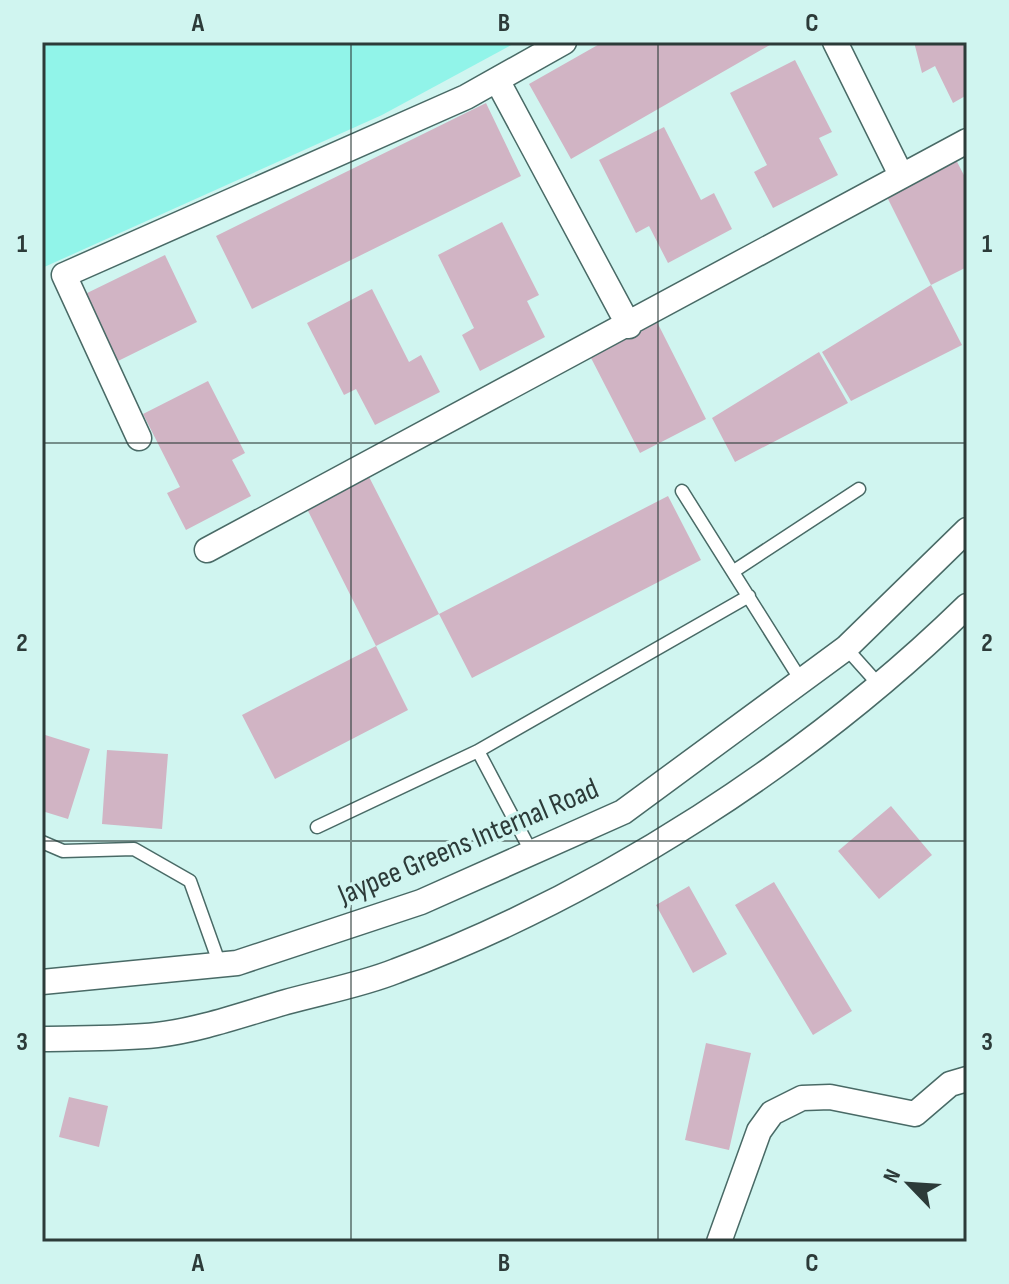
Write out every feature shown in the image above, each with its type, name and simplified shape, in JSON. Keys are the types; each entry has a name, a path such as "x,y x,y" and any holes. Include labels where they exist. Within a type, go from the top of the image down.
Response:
{"street":[{"path":"139,438 53,279 466,97 564,42"},
{"path":"835,42 901,175"},
{"path":"497,80 629,326"},
{"path":"207,550 629,326 967,141"},
{"name":"Jaypee Greens Internal Road","path":"42,982 237,963 421,902 533,855 623,812 846,648 967,530"},
{"path":"42,1039 158,1035 395,972 551,901 634,857 833,725 967,606"},
{"path":"719,1242 759,1131 772,1113 802,1098 830,1097 915,1114 950,1084 967,1079"}],"lane":[{"path":"734,571 859,489"},
{"path":"682,491 802,682"},
{"path":"317,827 478,751 749,596"},
{"path":"846,648 880,686"},
{"path":"478,751 533,855"},
{"path":"42,842 63,851 134,849 190,881 220,965"}],"shaded area":[{"path":"42,42 517,42 382,115 42,268"}],"building":[{"path":"603,42 775,42 571,159 529,84"},
{"path":"914,42 967,42 967,95 953,103 935,66 922,73"},
{"path":"795,60 832,132 819,138 838,175 773,208 754,172 767,165 730,93"},
{"path":"486,103 521,176 252,309 216,236"},
{"path":"664,127 701,200 714,193 732,229 668,263 649,226 636,233 599,160"},
{"path":"953,154 967,181 967,267 931,285 884,191"},
{"path":"502,222 539,295 527,301 545,337 480,371 462,335 474,328 438,255"},
{"path":"165,255 197,322 114,363 81,296"},
{"path":"931,285 962,345 851,401 822,352"},
{"path":"372,289 409,362 421,355 440,392 375,425 356,389 344,395 307,323"},
{"path":"657,322 706,419 640,453 590,356"},
{"path":"819,352 848,403 735,462 712,418"},
{"path":"208,381 245,453 232,460 251,496 186,530 167,493 180,487 143,414"},
{"path":"365,469 439,614 376,646 304,503"},
{"path":"668,496 701,560 472,678 439,614"},
{"path":"376,646 408,710 275,779 242,715"},
{"path":"42,734 90,749 68,819 42,811"},
{"path":"107,750 168,754 162,829 102,824"},
{"path":"891,806 932,855 879,899 838,851"},
{"path":"774,882 852,1011 813,1035 735,905"},
{"path":"689,886 727,954 693,973 656,905"},
{"path":"706,1043 751,1053 729,1150 685,1140"},
{"path":"69,1097 108,1106 99,1147 59,1137"}]}
